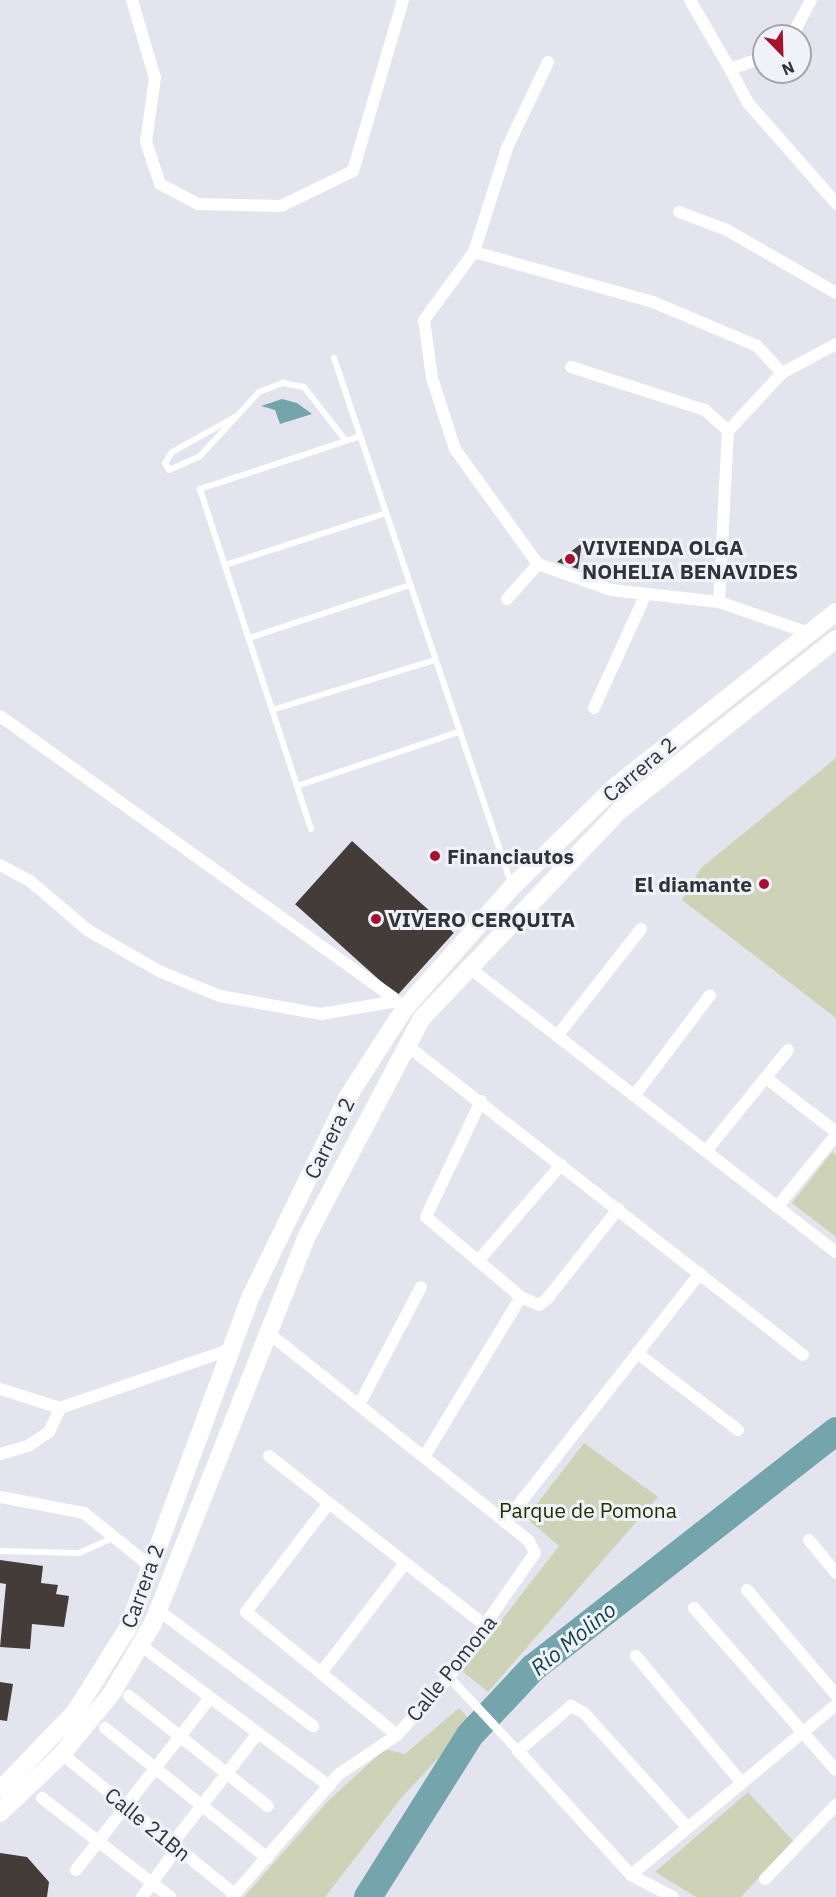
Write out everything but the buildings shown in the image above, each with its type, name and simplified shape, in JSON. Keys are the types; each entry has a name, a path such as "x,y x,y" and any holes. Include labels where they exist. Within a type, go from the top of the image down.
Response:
{"main road":[{"name":"Carrera 2","path":"0,1790 50,1741 104,1671 128,1628 228,1350 347,1098 399,1003 513,886 617,785 836,612"},
{"name":"Carrera 2","path":"0,1813 62,1754 112,1693 140,1645 158,1610 266,1331 354,1138 405,1044 467,966 619,811 836,639"}],"street":[{"path":"132,0 155,78 146,142 160,184 198,204 281,206 353,171 403,0"},
{"path":"690,0 749,104 836,203"},
{"path":"799,24 812,0"},
{"path":"730,69 752,61"},
{"path":"548,62 507,147 474,252 424,320 432,378 455,449 538,564 611,590 719,602 809,633"},
{"path":"679,212 727,230 836,293"},
{"path":"474,252 653,302 756,346 782,373"},
{"path":"719,602 728,430 782,373 836,344"},
{"path":"571,367 705,410 728,430"},
{"path":"507,599 538,564"},
{"path":"594,708 646,594"},
{"path":"0,716 399,1003"},
{"path":"0,865 30,882 90,931 160,972 220,996 321,1014 399,1003"},
{"path":"557,1036 641,929"},
{"path":"467,966 836,1252"},
{"path":"634,1096 710,995"},
{"path":"405,1044 481,1101 803,1355"},
{"path":"706,1151 788,1050"},
{"path":"766,1078 836,1133 777,1207"},
{"path":"481,1101 426,1217 521,1297 539,1305 548,1299 618,1209"},
{"path":"478,1261 561,1164"},
{"path":"505,1522 700,1273"},
{"path":"359,1405 421,1287"},
{"path":"424,1457 521,1297"},
{"name":"Calle Pomona","path":"266,1331 505,1522 535,1553 449,1677 397,1735 246,1612 329,1503"},
{"path":"0,1389 60,1408 228,1350"},
{"path":"637,1353 738,1430"},
{"path":"0,1454 28,1446 49,1432 60,1408"},
{"path":"269,1456 486,1626"},
{"path":"0,1497 84,1513 150,1566"},
{"path":"809,1540 836,1573"},
{"path":"321,1673 405,1563"},
{"path":"747,1590 836,1695"},
{"path":"694,1608 836,1770"},
{"path":"158,1610 313,1726"},
{"path":"140,1645 329,1786"},
{"path":"636,1656 742,1783"},
{"path":"449,1677 631,1875 673,1897"},
{"path":"129,1696 268,1806"},
{"path":"76,1870 210,1698"},
{"path":"631,1875 836,1705"},
{"path":"518,1751 571,1706 584,1713 688,1828"},
{"path":"105,1728 157,1767 267,1858"},
{"path":"142,1897 153,1884 203,1805 258,1733"},
{"path":"233,1896 329,1786 397,1735"},
{"name":"Calle 21Bn","path":"62,1754 233,1896"},
{"path":"42,1798 170,1897"},
{"path":"765,1879 836,1805"}],"lane":[{"path":"334,358 362,436 458,732 513,886"},
{"path":"235,417 172,452 165,464 169,470 200,456 259,392 292,382 310,394 346,441"},
{"path":"311,829 200,489 362,436"},
{"path":"225,565 386,513"},
{"path":"249,638 410,585"},
{"path":"272,710 435,660"},
{"path":"297,786 458,732"},
{"path":"0,1551 79,1553 113,1538"}],"green space":[{"name":"El diamante","path":"836,758 836,1018 682,900 701,868"},
{"path":"832,1152 836,1155 836,1237 792,1203"},
{"name":"Parque de Pomona","path":"584,1443 658,1497 488,1692 462,1671 559,1546 526,1518"},
{"path":"459,1708 472,1722 402,1797 325,1897 244,1897 329,1800 385,1749 405,1754"},
{"path":"748,1792 793,1841 741,1897 696,1897 655,1872"}],"water":[{"path":"282,399 297,403 312,414 280,424 275,410 261,406"}],"waterway":[{"name":"Río Molino","path":"368,1897 470,1735 533,1668 836,1431"}],"place":[{"name":"VIVIENDA OLGA NOHELIA BENAVIDES","path":"570,559"},
{"name":"Financiautos","path":"435,856"},
{"name":"El diamante","path":"764,884"},
{"name":"VIVERO CERQUITA","path":"376,919"}]}
